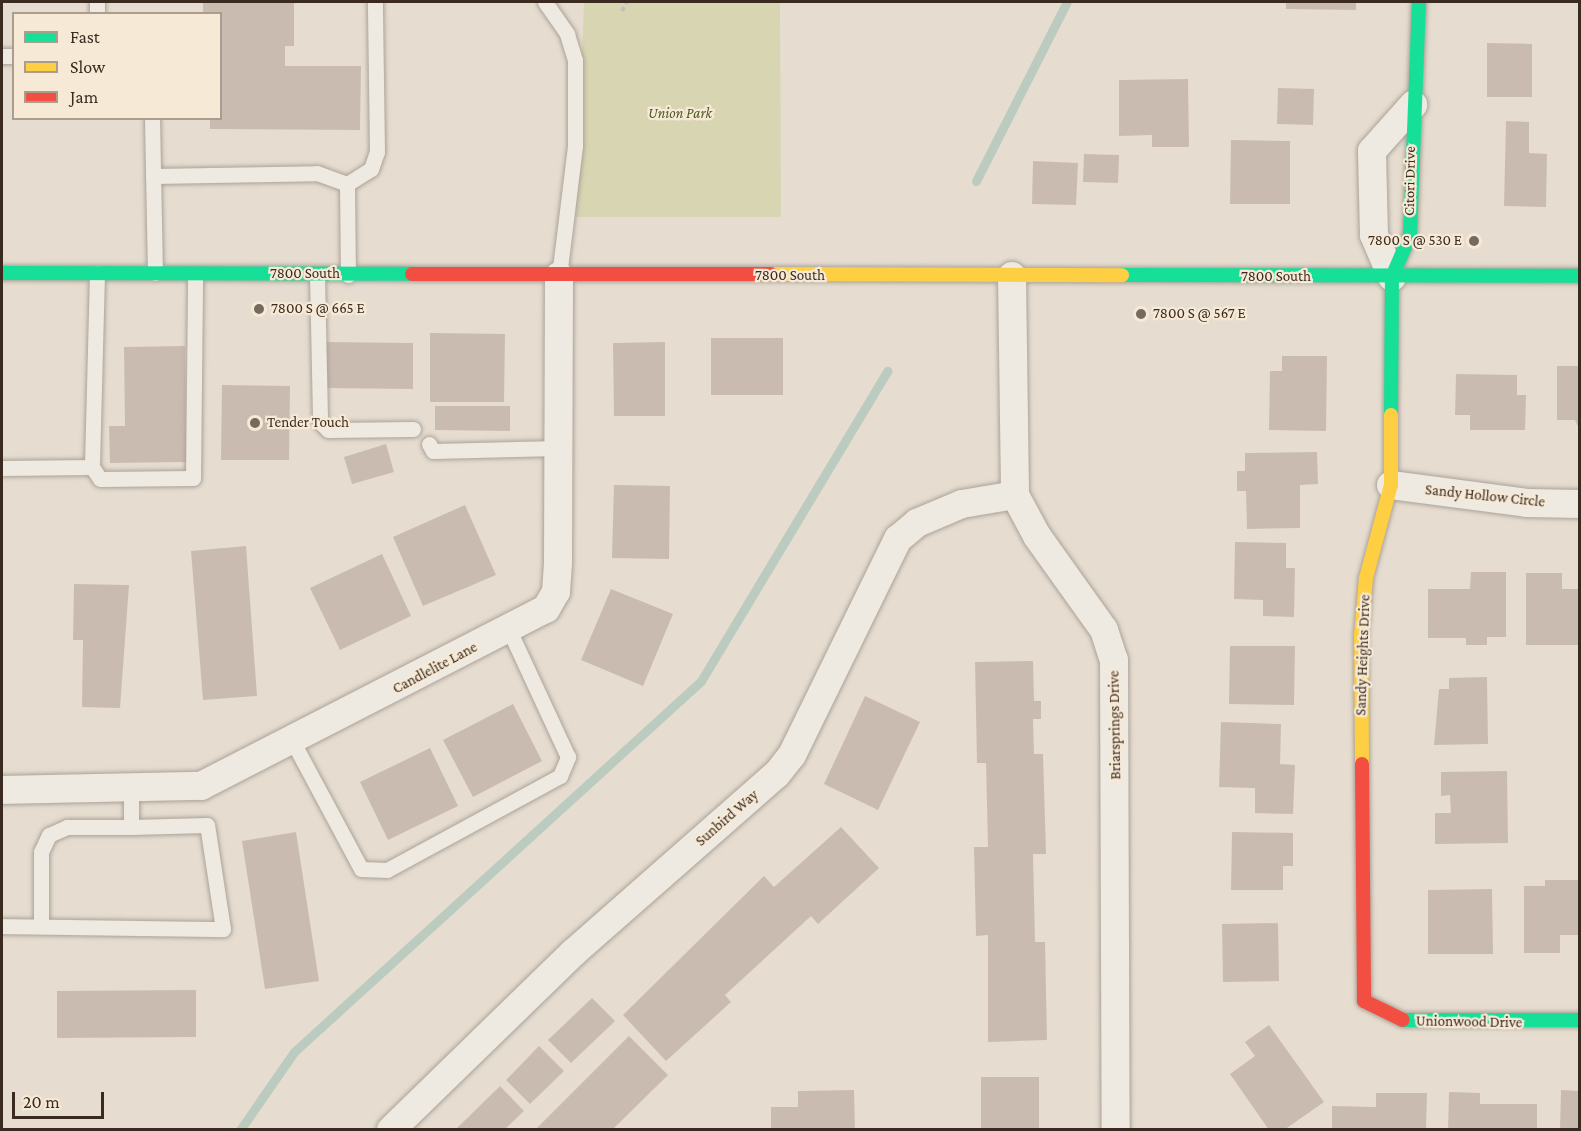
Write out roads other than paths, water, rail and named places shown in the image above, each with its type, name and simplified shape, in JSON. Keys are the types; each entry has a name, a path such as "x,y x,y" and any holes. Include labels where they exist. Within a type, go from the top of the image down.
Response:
{"main road":[{"name":"Citori Drive","path":"1392,277 1410,236 1413,105 1419,2"},
{"name":"7800 South","path":"2,273 559,276 1580,276"},
{"name":"Sandy Heights Drive","path":"1364,1000 1361,636 1366,578 1391,485 1392,277"},
{"name":"Unionwood Drive","path":"1364,1000 1383,1015 1413,1023 1580,1020"}],"street":[{"name":"Citori Drive","path":"1392,277 1374,235 1372,151 1413,105"},
{"name":"Candlelite Lane","path":"2,790 131,790 201,786 293,742 546,609 556,592 559,276"},
{"name":"Briarsprings Drive","path":"1012,276 1015,495 1037,536 1104,630 1114,660 1116,1130"},
{"name":"Sandy Hollow Circle","path":"1391,485 1527,503 1580,504"},
{"name":"Sunbird Way","path":"391,1130 573,953 777,774 792,755 898,539 917,523 962,504 1015,495"}],"lane":[{"path":"347,184 371,169 377,152 375,2"},
{"path":"544,2 567,33 575,60 575,146 559,276"},
{"path":"152,120 155,273"},
{"path":"153,176 317,173 347,184"},
{"path":"347,184 348,274"},
{"path":"97,273 92,467 100,480 193,478 195,274"},
{"path":"317,274 320,422 328,430 413,429"},
{"path":"429,444 433,451 558,448"},
{"path":"2,468 92,467"},
{"path":"293,742 362,869 387,870 560,776 568,757 509,630"},
{"path":"131,790 131,827"},
{"path":"2,926 40,927 224,928 207,825 67,827 50,835 40,852 40,927"}],"waterway":[{"path":"976,181 1067,2"},
{"path":"240,1130 294,1052 701,681 887,371"}],"place":[{"name":"7800 S @ 530 E","path":"1474,241"},
{"name":"7800 S @ 665 E","path":"259,309"},
{"name":"7800 S @ 567 E","path":"1141,314"},
{"name":"Tender Touch","path":"255,423"}],"park label":[{"name":"Union Park","path":"680,114"}]}
